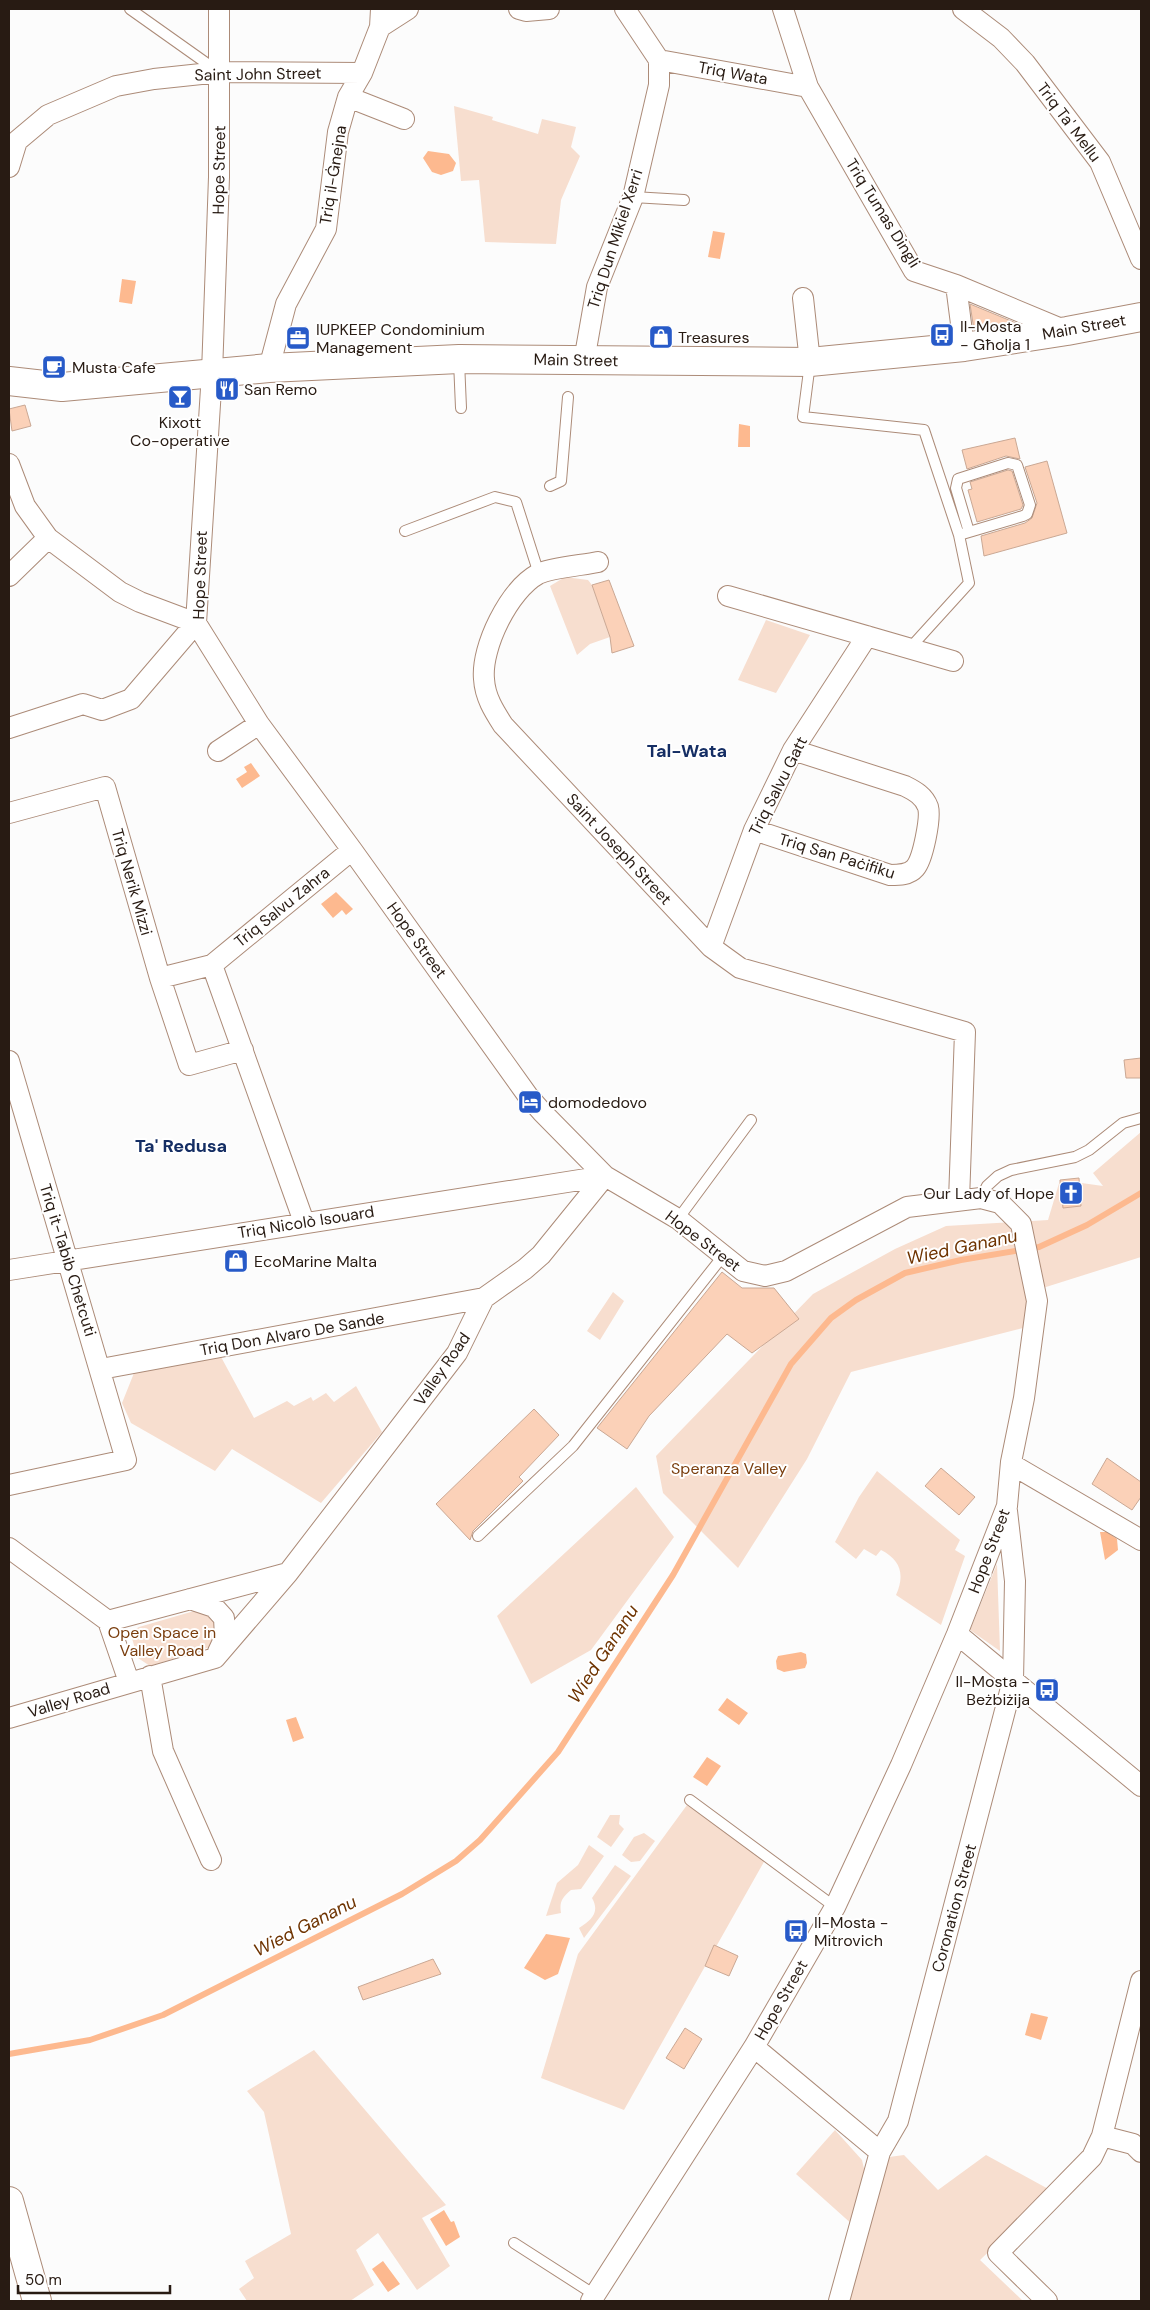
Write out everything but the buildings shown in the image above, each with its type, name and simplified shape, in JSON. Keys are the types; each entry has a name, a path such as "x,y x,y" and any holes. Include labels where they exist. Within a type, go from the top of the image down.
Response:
{"main road":[{"name":"Main Street","path":"9,381 62,387 269,368 459,359 810,362 964,347 1067,331 1139,314"},
{"path":"9,2201 37,2301"}],"street":[{"name":"Hope Street","path":"219,9 219,178 212,373 196,623 259,724 352,850 528,1096 604,1176 678,1219 743,1272 765,1276 786,1271 907,1207 981,1198 1000,1203 1021,1224 1037,1301 1024,1398 1011,1464 1007,1506 957,1634 901,1765 835,1907 754,2047 593,2298"},
{"path":"381,18 408,9"},
{"path":"519,9 526,11 549,9"},
{"path":"625,9 659,60"},
{"name":"Triq Tumas Dingli","path":"783,9 808,87 914,271 956,285 1067,331"},
{"name":"Triq Ta' Mellu","path":"963,9 1001,38 1025,63 1100,162 1141,260"},
{"name":"Triq il-Ġnejna","path":"269,368 286,304 326,229 338,132 348,97 362,73 381,18"},
{"name":"Triq Wata","path":"659,60 808,87"},
{"name":"Triq Dun Mikiel Xerri","path":"584,361 590,314 597,287 633,197 659,84 659,60"},
{"name":"Saint John Street","path":"9,167 13,136 48,115 116,86 154,79 220,72 362,73"},
{"path":"348,97 404,119"},
{"path":"956,285 964,347"},
{"path":"803,298 810,362"},
{"path":"9,464 25,506 48,538 120,592 140,602 196,623 131,699 102,710 83,704 9,728"},
{"path":"9,576 48,538"},
{"name":"Saint Joseph Street","path":"598,562 539,574 517,593 500,618 489,647 484,678 489,702 503,725 711,947 740,968 965,1032 959,1200"},
{"path":"728,596 954,660"},
{"name":"Triq Salvu Gatt","path":"711,947 754,830 793,750 867,636"},
{"path":"218,751 259,724"},
{"name":"Triq San Paċifiku","path":"754,830 890,875 903,875 915,868 920,857 928,821 928,806 920,794 905,786 793,750"},
{"name":"Triq Nerik Mizzi","path":"9,813 105,787 160,978 189,1065 243,1050"},
{"name":"Triq Salvu Zahra","path":"212,965 352,850"},
{"path":"160,978 212,965 304,1222"},
{"name":"Triq it-Tabib Chetcuti","path":"9,1061 101,1369 126,1460 9,1485"},
{"name":"Triq Nicolò Isouard","path":"9,1270 604,1176"},
{"name":"Valley Road","path":"9,1718 215,1658 288,1573 457,1353 484,1298 526,1269 541,1255 604,1176"},
{"name":"Triq Don Alvaro De Sande","path":"101,1369 484,1298"},
{"path":"1011,1464 1141,1540"},
{"name":"Coronation Street","path":"839,2301 880,2152 898,2122 1014,1680 1015,1581 1007,1506"},
{"path":"9,1548 108,1621 288,1573"},
{"path":"190,1599 214,1608 224,1618 225,1637 215,1658"},
{"name":"Valley Road","path":"108,1621 129,1682"},
{"path":"957,1634 1141,1786"},
{"path":"150,1676 163,1751 211,1860"},
{"path":"1047,2301 998,2253 1092,2157 1102,2136 1141,1980"},
{"path":"754,2047 880,2152"},
{"path":"1102,2136 1133,2144 1141,2152"}],"lane":[{"path":"130,9 211,68 220,72"},
{"path":"633,197 684,200"},
{"path":"459,359 461,408"},
{"path":"810,362 803,417 924,430 964,534"},
{"path":"550,486 562,480 568,397"},
{"path":"910,648 969,583 964,534 956,488 958,479 1008,463 1017,465 1030,505 1028,514 964,534"},
{"path":"405,531 495,497 516,502 539,574"},
{"path":"981,1198 987,1186 998,1176 1012,1170 1075,1156 1089,1150 1123,1123 1141,1118"},
{"path":"678,1219 751,1120"},
{"path":"478,1536 573,1446 723,1256"},
{"path":"690,1800 835,1907"},
{"path":"514,2243 593,2298"}],"green space":[{"path":"454,106 493,117 492,120 538,134 542,119 576,127 571,147 580,156 561,200 556,244 485,242 479,180 461,181"},
{"path":"565,577 588,580 592,585 610,637 590,644 577,655 550,586"},
{"path":"766,620 810,635 776,693 738,680"},
{"name":"Speranza Valley","path":"1141,1132 1141,1257 1027,1293 1027,1327 851,1372 807,1459 738,1568 663,1493 656,1456 813,1294 895,1249 946,1226 1048,1220 1060,1180 1103,1186 1093,1173"},
{"path":"613,1292 624,1301 600,1340 587,1331"},
{"path":"220,1355 254,1418 287,1401 294,1406 311,1397 313,1401 326,1393 334,1402 356,1386 382,1432 321,1503 232,1449 215,1471 131,1423 122,1403 136,1368"},
{"path":"877,1471 960,1540 955,1550 965,1556 941,1625 896,1595 900,1581 899,1569 897,1563 888,1554 881,1550 876,1556 864,1549 856,1559 835,1542 859,1497"},
{"path":"636,1487 674,1537 591,1650 531,1684 497,1616"},
{"path":"997,1564 1000,1651 970,1630"},
{"name":"Open Space in Valley Road","path":"201,1609 210,1615 218,1631 210,1647 150,1666 138,1658 130,1632 139,1627"},
{"path":"687,1805 765,1860 624,2110 541,2078 578,1954"},
{"path":"610,1815 620,1815 619,1824 624,1829 611,1847 597,1837"},
{"path":"644,1833 655,1841 640,1861 631,1862 622,1855 634,1837"},
{"path":"589,1845 604,1856 581,1889 571,1890 564,1897 561,1902 561,1913 546,1916 557,1883 578,1865"},
{"path":"615,1865 631,1876 584,1938 579,1928 591,1919 595,1912 592,1898"},
{"path":"314,2050 446,2205 422,2218 450,2266 417,2290 378,2233 356,2250 374,2285 350,2301 247,2301 239,2289 254,2278 245,2261 291,2234 264,2112 247,2091"},
{"path":"835,2130 862,2160 867,2182 854,2226 796,2174"},
{"path":"904,2155 938,2190 986,2155 1052,2191 980,2260 1023,2301 847,2301 889,2157"}],"shaded area":[{"path":"428,151 449,154 456,163 453,171 441,175 432,172 423,158"},
{"path":"713,231 725,233 720,259 708,257"},
{"path":"122,279 136,281 132,304 119,302"},
{"path":"739,424 750,426 750,447 738,447"},
{"path":"251,763 260,776 242,788 236,779 247,772 244,767"},
{"path":"336,892 353,909 346,915 342,910 333,918 321,904"},
{"path":"1100,1532 1107,1532 1117,1539 1118,1550 1105,1560"},
{"path":"801,1652 806,1654 807,1663 805,1668 784,1672 777,1669 776,1661 778,1656"},
{"path":"727,1698 748,1713 739,1725 718,1710"},
{"path":"296,1717 304,1738 293,1742 286,1720"},
{"path":"707,1757 721,1766 707,1786 693,1777"},
{"path":"546,1934 570,1938 558,1974 545,1980 524,1968"},
{"path":"1031,2013 1048,2017 1041,2040 1025,2035"},
{"path":"444,2210 451,2222 454,2221 460,2237 446,2246 430,2219"},
{"path":"383,2261 400,2284 388,2292 372,2269"}],"waterway":[{"name":"Wied Gananu","path":"9,2054 90,2040 163,2015 402,1894 456,1861 480,1840 558,1752 673,1575 791,1364 831,1318 856,1300 905,1273 961,1260 1039,1247 1087,1225 1141,1193"}],"place":[{"name":"Il-Mosta - Għolja 1","path":"942,335"},
{"name":"Treasures","path":"661,337"},
{"name":"IUPKEEP Condominium Management","path":"298,338"},
{"name":"Musta Cafe","path":"54,367"},
{"name":"San Remo","path":"227,389"},
{"name":"Kixott Co-operative","path":"180,397"},
{"name":"domodedovo","path":"530,1102"},
{"name":"Our Lady of Hope","path":"1071,1193"},
{"name":"EcoMarine Malta","path":"236,1261"},
{"name":"Il-Mosta - Beżbiżija","path":"1047,1690"},
{"name":"Il-Mosta - Mitrovich","path":"796,1931"}],"district":[{"name":"Tal-Wata","path":"687,751"},
{"name":"Ta' Redusa","path":"181,1146"}]}
